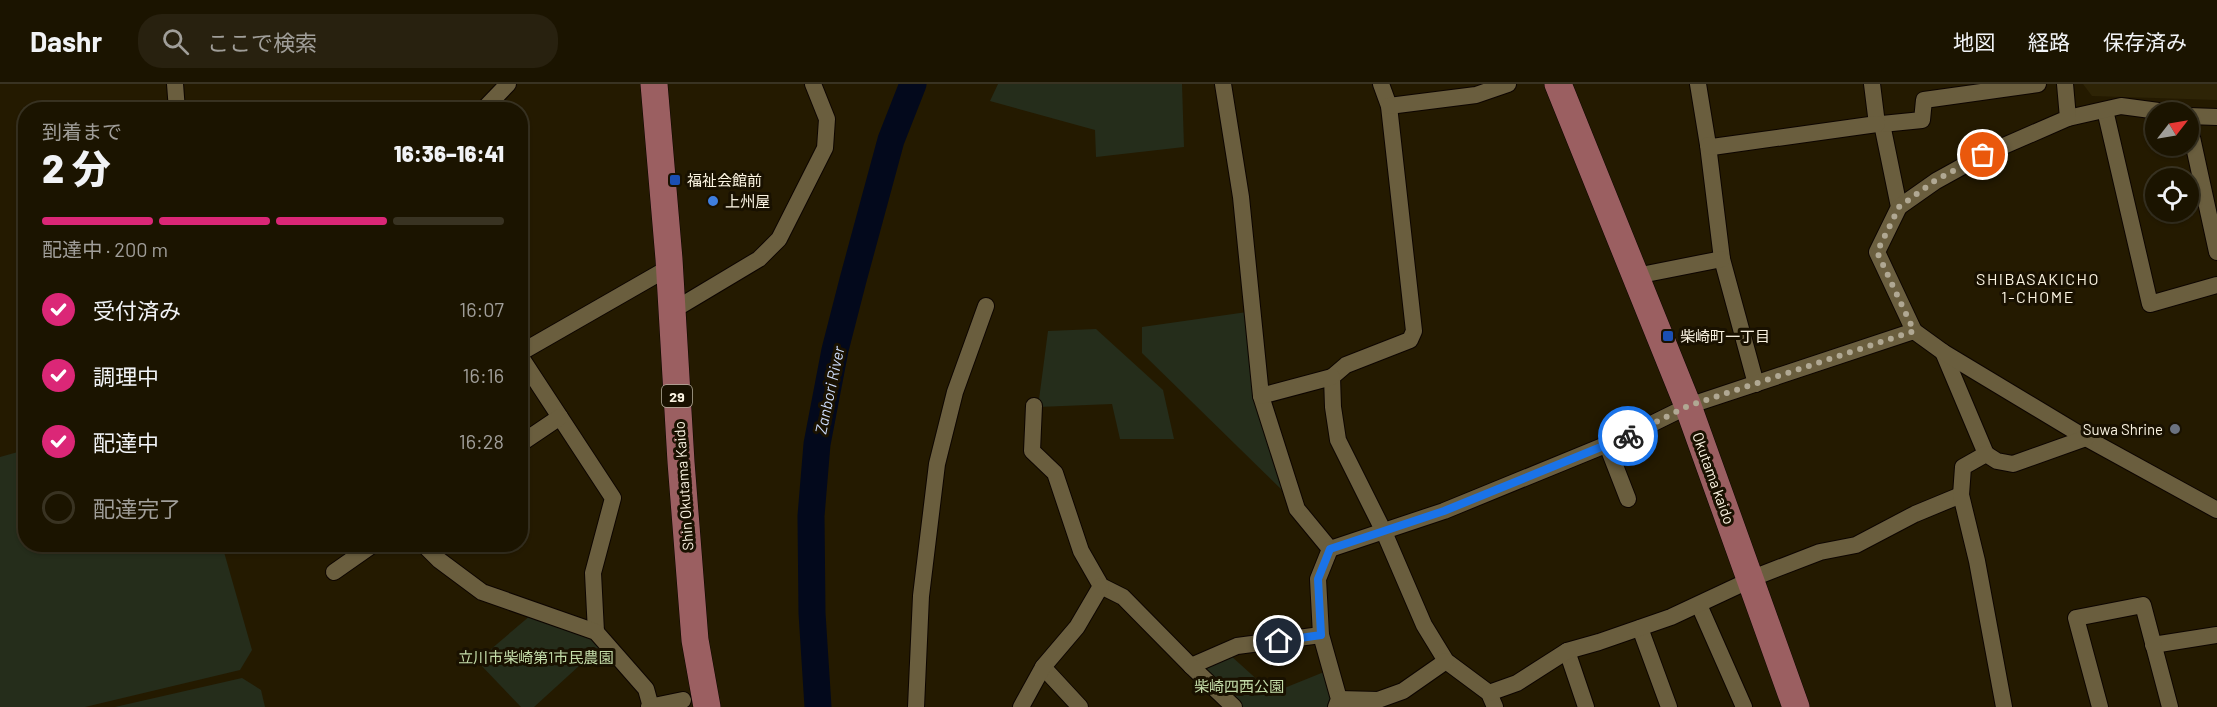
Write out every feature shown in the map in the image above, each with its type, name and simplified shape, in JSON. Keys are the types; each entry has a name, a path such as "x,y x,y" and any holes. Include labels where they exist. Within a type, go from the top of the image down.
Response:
{"main road":[{"name":"Shin Okutama Kaido","path":"654,84 670,267 681,462 695,640 695,704"},
{"name":"Okutama kaido","path":"1558,84 1688,406 1796,707"}],"street":[{"path":"175,84 176,102"},
{"path":"491,102 508,84"},
{"path":"672,311 759,259 779,239 825,148 827,119 813,84"},
{"path":"1223,84 1241,197 1260,396 1297,509 1330,549"},
{"path":"1260,396 1332,377 1346,365 1410,340 1414,332 1389,106 1382,84"},
{"path":"1389,106 1476,94 1508,84"},
{"path":"1698,84 1722,259 1756,384"},
{"path":"1872,84 1899,207"},
{"path":"1708,145 1712,147 1922,120 1924,100 2038,84"},
{"path":"2065,84 2068,118"},
{"path":"2145,109 2121,106 2068,118 1983,155 1936,180 1899,207 1877,252 1914,331 1943,352 2086,438 2217,510"},
{"path":"2105,110 2150,304 2217,285"},
{"path":"2199,117 2217,117"},
{"path":"2196,156 2217,252"},
{"path":"1636,276 1722,259"},
{"path":"528,349 670,267"},
{"path":"916,707 921,596 937,464 955,392 986,306"},
{"path":"1330,549 1444,511 1607,445 1688,406 1914,331"},
{"path":"1943,352 1986,454 1997,461 2013,464 2086,438"},
{"path":"528,367 613,498 594,573 596,632"},
{"path":"1332,377 1338,440 1384,532 1424,625 1446,661 1492,700 1567,651 1640,628 1699,605 1750,580 1820,552 1856,545 1915,514 1961,495"},
{"path":"1034,406 1032,451 1055,473 1081,551 1101,586 1123,597 1234,707"},
{"path":"528,439 560,417"},
{"path":"1607,445 1628,500"},
{"path":"1986,454 1963,467 1961,495 1977,561 2004,707"},
{"path":"1330,549 1318,579 1321,635 1338,703 1378,700 1403,691 1446,661"},
{"path":"334,572 363,552"},
{"path":"431,552 482,592 596,632 646,689 650,707 695,704"},
{"path":"1020,707 1042,667 1077,627 1101,586"},
{"path":"1699,605 1744,707"},
{"path":"2100,707 2076,618 2143,606 2170,707"},
{"path":"1640,628 1669,707"},
{"path":"2153,645 2217,634"},
{"path":"1191,666 1237,646 1321,635"},
{"path":"1567,651 1586,707"},
{"path":"1042,667 1080,707"}],"shaded area":[{"path":"2083,84 2217,84 2217,100 2092,96"}],"green space":[{"path":"998,84 1182,84 1184,147 1096,157 1095,130 990,101"},
{"path":"1247,312 1285,493 1142,353 1142,327"},
{"path":"1096,329 1163,390 1174,439 1120,439 1112,404 1038,407 1048,331"},
{"path":"18,452 18,552 224,552 252,650 240,670 85,707 0,707 0,457"},
{"name":"立川市柴崎第1市民農園","path":"531,615 593,636 602,645 534,707 521,707 477,661"},
{"name":"柴崎四西公園","path":"1230,655 1272,693 1329,670 1333,707 1236,707 1200,672"},
{"path":"242,678 261,690 265,707 115,707"}],"waterway":[{"name":"Zanbori River","path":"818,707 812,613 811,516 817,444 835,350 853,280 891,140 913,84"}],"way so far":[{"path":"1628,436 1688,406 1914,331 1877,252 1899,207 1936,180 1983,155"}],"place":[{"name":"福祉会館前","path":"675,180"},
{"name":"上州屋","path":"713,201"},
{"name":"柴崎町一丁目","path":"1668,336"},
{"name":"Suwa Shrine","path":"2175,429"}],"district":[{"name":"SHIBASAKICHO 1-CHOME","path":"2038,287"}],"route":[{"path":"1279,641 1321,635 1318,579 1330,549 1444,511 1628,436"}]}
